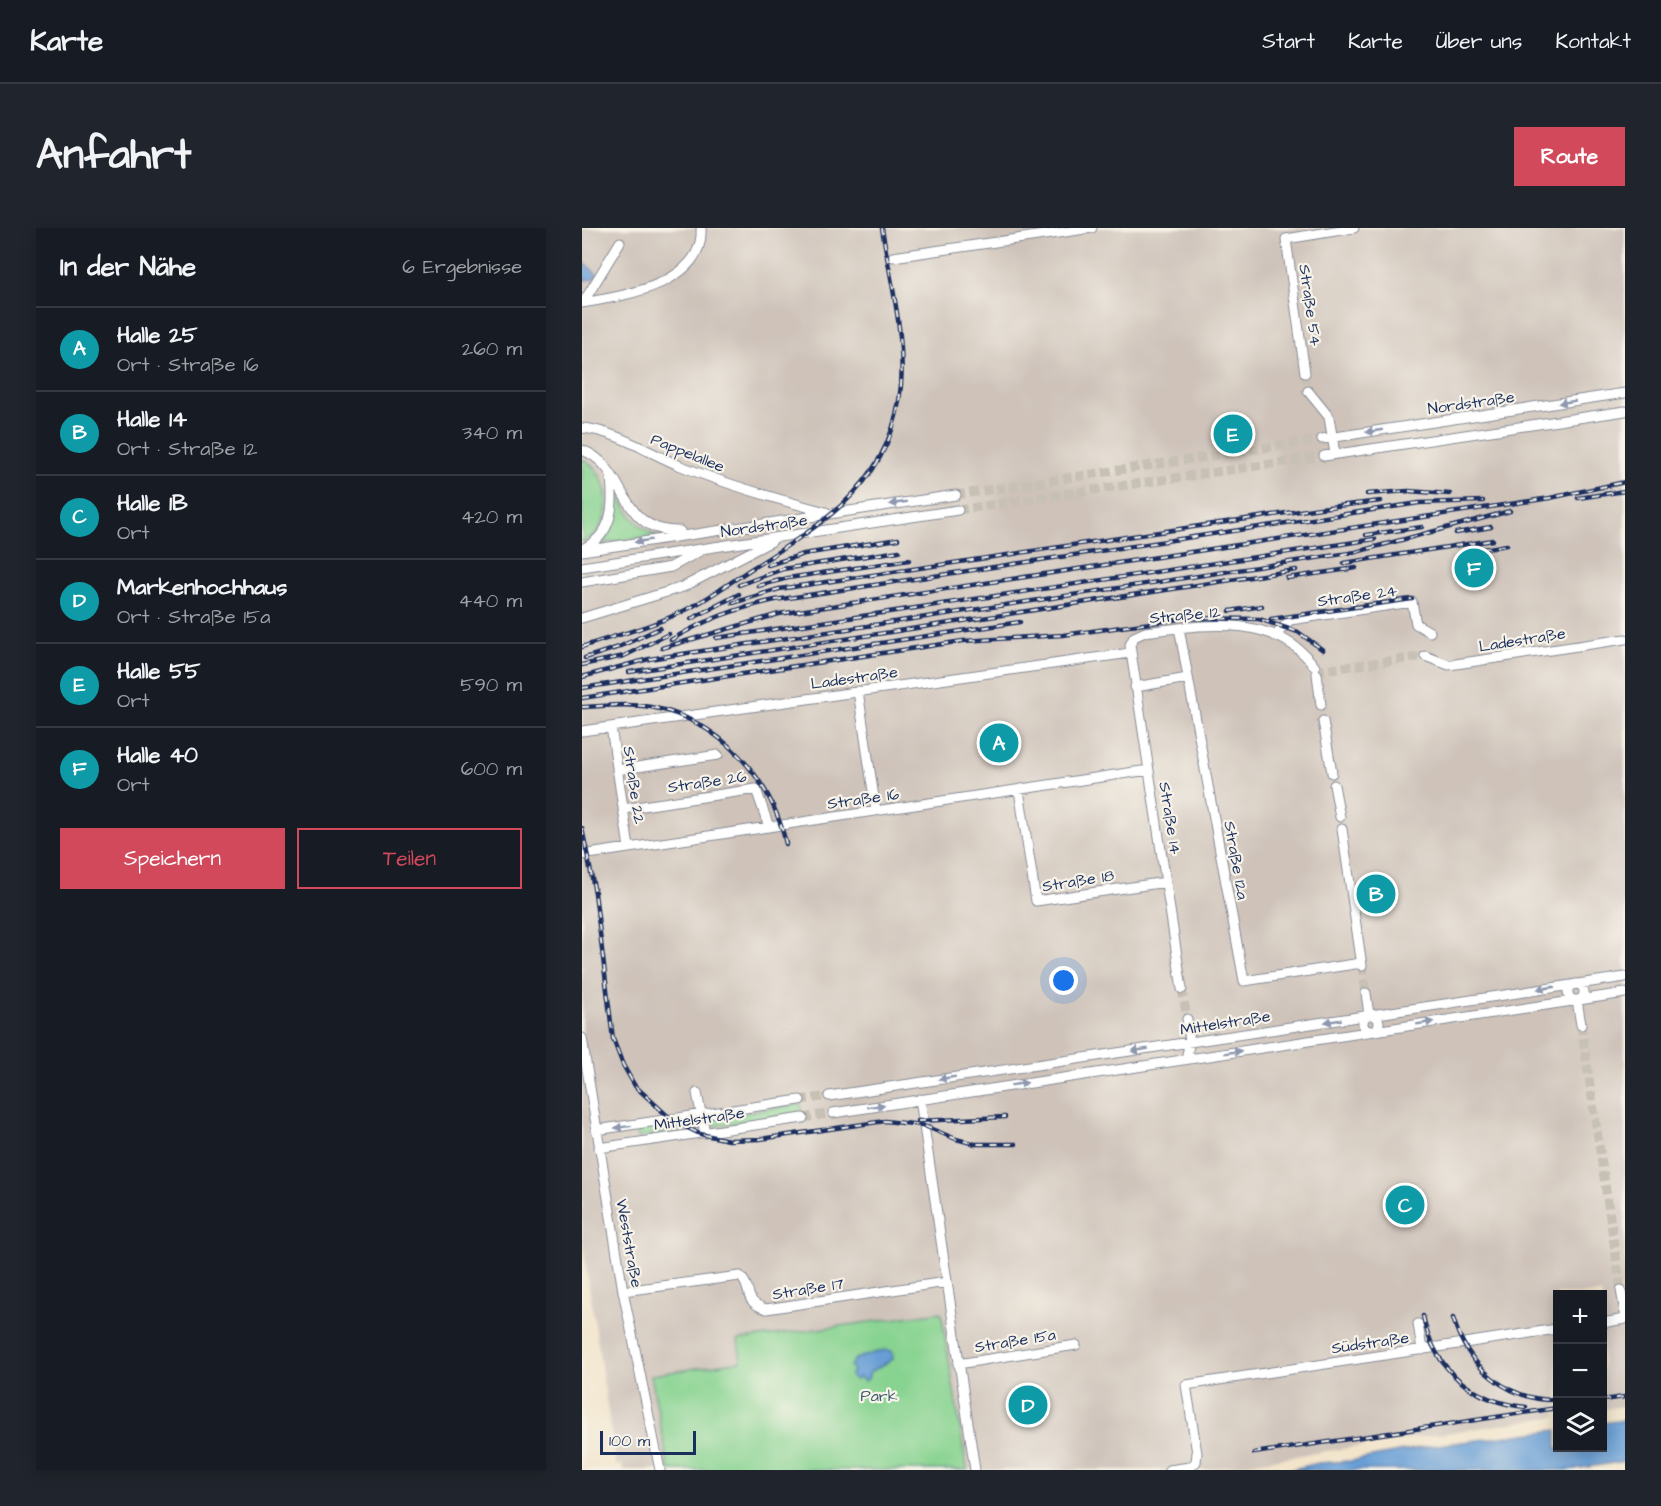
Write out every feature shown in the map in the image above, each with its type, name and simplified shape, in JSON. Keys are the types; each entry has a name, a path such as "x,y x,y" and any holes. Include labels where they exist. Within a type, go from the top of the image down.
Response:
{"street":[{"path":"582,303 620,297 684,271 699,248 702,228"},
{"path":"893,257 1092,228"},
{"name":"Straße 54","path":"1305,373 1286,238 1354,228"},
{"path":"582,303 620,242"},
{"path":"1308,391 1329,417 1327,438"},
{"name":"Nordstraße","path":"1625,393 1327,438 1330,455 1625,411"},
{"path":"1485,415 1488,431"},
{"path":"1464,418 1467,434"},
{"name":"Pappelallee","path":"582,428 598,430 708,477 830,513"},
{"path":"582,450 602,462 634,513 647,524 672,531 716,530"},
{"path":"582,550 598,540 608,527 612,507 611,476"},
{"name":"Nordstraße","path":"582,550 952,495 954,511 582,567"},
{"path":"782,520 785,501"},
{"path":"582,618 683,587 776,538"},
{"path":"582,582 670,567 704,549"},
{"name":"Straße 24","path":"1275,636 1290,620 1412,602 1416,624 1430,632"},
{"name":"Straße 12","path":"1130,653 1130,645 1134,637 1145,632 1220,624 1257,629 1294,645 1316,671 1321,705"},
{"name":"Straße 12a","path":"1179,627 1244,981 1362,965 1342,830"},
{"name":"Ladestraße","path":"1425,656 1449,665 1625,639"},
{"name":"Straße 14","path":"1130,653 1182,989"},
{"name":"Ladestraße","path":"582,731 1130,653"},
{"path":"1135,687 1188,678"},
{"path":"858,692 876,811"},
{"path":"1323,721 1332,773"},
{"name":"Straße 22","path":"611,727 628,848"},
{"path":"617,770 718,755"},
{"name":"Straße 16","path":"582,855 1148,770"},
{"path":"1334,785 1340,817"},
{"name":"Straße 26","path":"623,809 756,789 769,827"},
{"name":"Straße 18","path":"1019,790 1036,901 1166,882"},
{"name":"Mittelstraße","path":"829,1096 1625,977"},
{"path":"1575,984 1581,986 1584,992 1577,1000 1581,1025"},
{"path":"1366,993 1369,1015 1376,1016 1380,1021 1377,1029 1372,1031"},
{"name":"Mittelstraße","path":"833,1113 1625,993"},
{"path":"1187,1020 1195,1041 1206,1049 1197,1057 1187,1054 1195,1041"},
{"name":"Weststraße","path":"582,1038 598,1148 623,1291 654,1452 660,1470"},
{"path":"1073,1060 1075,1076"},
{"path":"989,1072 992,1088"},
{"path":"916,1083 922,1084 926,1089 924,1096 920,1099 975,1470"},
{"path":"697,1093 705,1133"},
{"name":"Mittelstraße","path":"596,1130 800,1100"},
{"name":"Mittelstraße","path":"598,1148 803,1118"},
{"name":"Straße 17","path":"623,1291 740,1276 746,1281 749,1299 755,1306 765,1309 946,1282"},
{"path":"1622,1290 1625,1313"},
{"path":"1607,1322 1625,1319"},
{"path":"1418,1324 1422,1350"},
{"name":"Südstraße","path":"1169,1470 1190,1467 1196,1462 1197,1453 1186,1385 1553,1330"},
{"name":"Straße 15a","path":"958,1364 1076,1346"},
{"name":"Weststraße","path":"654,1452 655,1470"}],"shaded area":[{"path":"582,228 1625,228 1625,1406 1607,1408 1607,1290 1553,1290 1553,1417 1204,1470 623,1470 622,1464 616,1465 582,1239"}],"green space":[{"path":"582,459 600,476 607,501 606,514 601,526 582,542"},
{"path":"616,490 637,523 657,536 603,543 612,525"},
{"path":"801,1104 802,1113 715,1126 713,1124 714,1117"},
{"path":"672,1123 686,1130 638,1138 636,1129"},
{"name":"Park","path":"941,1312 967,1470 669,1470 651,1375 741,1361 738,1340"}],"water":[{"path":"582,261 598,275 593,279 582,280"},
{"path":"884,1350 892,1351 893,1359 870,1372 868,1379 864,1381 860,1377 856,1380 850,1376 853,1371 850,1366 855,1359"},
{"path":"1625,1420 1625,1461 1568,1470 1289,1470 1319,1463 1351,1461 1431,1446 1553,1431 1553,1452 1607,1452 1607,1422"}],"tunnel":[{"path":"1305,373 1308,391"},
{"path":"956,495 1322,439"},
{"path":"958,510 1324,456"},
{"path":"1316,671 1425,656"},
{"path":"1362,966 1366,993"},
{"path":"1182,989 1187,1019"},
{"path":"1581,1025 1621,1290"},
{"path":"800,1100 829,1096"},
{"path":"803,1118 833,1113"}],"railway":[{"path":"582,647 657,622 701,601 807,533 852,495 870,473 885,448 895,419 902,366 899,326 882,228"},
{"path":"662,648 779,614 1550,498 1625,482"},
{"path":"1367,494 1408,491 1450,494"},
{"path":"1578,498 1625,491"},
{"path":"733,603 779,589 1320,508 1381,501"},
{"path":"671,640 696,626 721,616 775,600 1419,503 1483,501"},
{"path":"582,677 649,659 1356,552 1510,511"},
{"path":"1366,535 1422,527"},
{"path":"1456,533 1491,527"},
{"path":"768,565 804,554 898,539"},
{"path":"716,638 1375,539"},
{"path":"1344,563 1493,540"},
{"path":"1483,549 1507,545"},
{"path":"739,585 783,569 899,551"},
{"path":"758,586 788,578 909,560"},
{"path":"1287,578 1356,568"},
{"path":"629,672 1296,570"},
{"path":"691,619 739,594"},
{"path":"1271,619 1412,599"},
{"path":"1230,611 1262,606"},
{"path":"582,698 963,641 1063,635 1187,618 1259,619 1298,632 1323,650"},
{"path":"582,688 1020,622"},
{"path":"585,658 619,647 660,628"},
{"path":"582,665 624,656 669,634"},
{"path":"582,707 626,705 651,707 699,724 720,738 755,775 779,819 786,844"},
{"path":"582,828 595,893 613,1039 623,1065 635,1086 672,1120 700,1134 729,1140 760,1139 885,1121 922,1125 975,1144 1016,1144"},
{"path":"918,1121 1005,1117"},
{"path":"1423,1316 1436,1352 1458,1380 1489,1398 1526,1407"},
{"path":"1453,1318 1468,1351 1491,1377 1522,1394 1539,1399 1553,1400"},
{"path":"1607,1399 1625,1397"},
{"path":"1254,1453 1553,1409"}],"place":[{"name":"Halle 55","path":"1233,434"},
{"name":"Halle 40","path":"1474,568"},
{"name":"Halle 25","path":"999,743"},
{"name":"Halle 14","path":"1376,894"},
{"name":"Halle 1B","path":"1405,1205"},
{"name":"Markenhochhaus","path":"1028,1405"}]}
